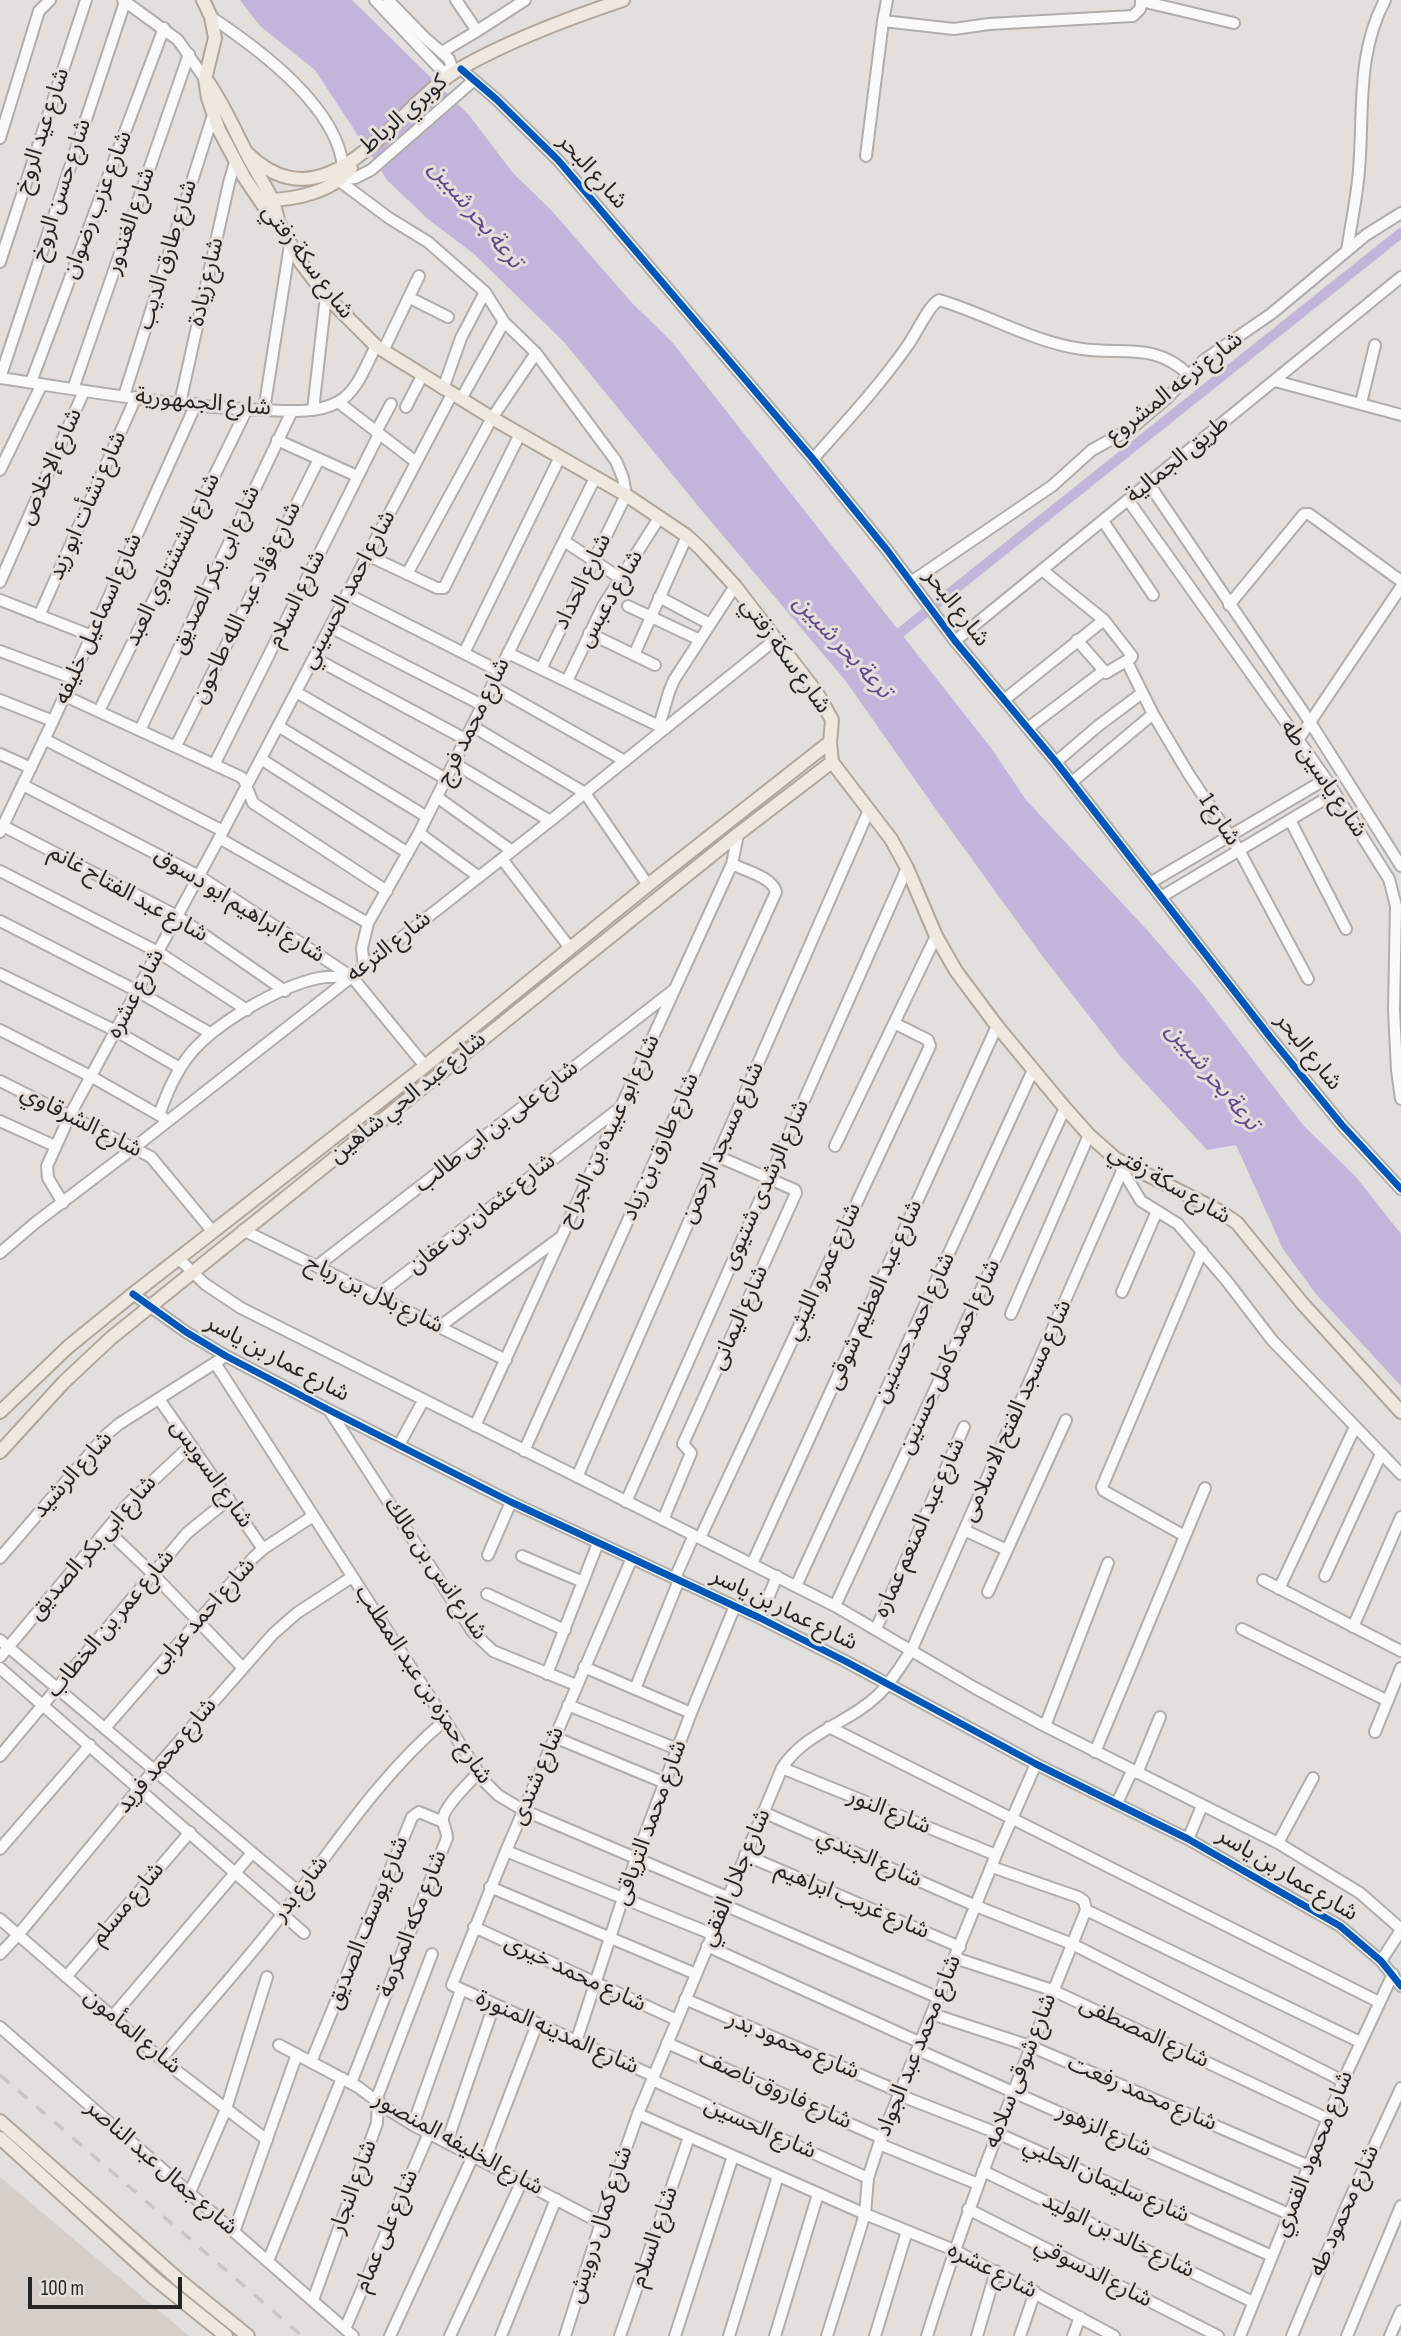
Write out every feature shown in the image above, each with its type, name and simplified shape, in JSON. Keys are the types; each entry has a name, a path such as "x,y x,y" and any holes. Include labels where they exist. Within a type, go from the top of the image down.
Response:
{"main road":[{"path":"203,0 211,17 215,38 205,79 220,101 273,200 278,221"},
{"name":"كوبري الرباط","path":"340,174 358,155 453,74 485,56 601,4 623,0"},
{"name":"شارع سكة زفتي","path":"205,79 213,115 235,162 259,199 278,221 290,245 326,296 380,349 492,418 626,495 687,536 735,586 826,707 832,720 832,762 891,839 907,868 936,936 956,971 997,1026 1065,1108 1119,1165 1221,1212 1237,1223 1303,1303 1401,1412"},
{"path":"247,153 266,170 287,179 321,178 340,174"},
{"path":"259,199 273,200 312,193 340,174"},
{"name":"شارع عبد الحي شاهين","path":"0,1412 68,1347 133,1294 425,1066 830,742"},
{"name":"شارع عبد الحي شاهين","path":"0,1452 64,1382 111,1338 738,834 832,762"},
{"path":"0,2121 179,2280 248,2336"},
{"path":"0,2138 217,2333"}],"street":[{"path":"0,138 38,11 50,0"},
{"name":"شارع عيد الروخ","path":"0,262 86,0"},
{"path":"375,0 416,46 442,70 453,74"},
{"path":"388,0 449,59 453,74"},
{"path":"456,0 477,31"},
{"path":"442,52 525,0"},
{"path":"866,156 887,0"},
{"path":"883,21 954,29 1126,16 1136,14 1141,0 1234,23"},
{"path":"1347,251 1359,172 1364,60 1371,29 1385,0"},
{"name":"شارع سكة زفتي","path":"124,1 178,40 205,79"},
{"name":"شارع حسن الروخ","path":"0,378 124,1"},
{"path":"211,17 269,59 318,111 335,136 340,174 389,218 428,242 485,292 504,322 536,353 616,461 626,495"},
{"name":"شارع عزب رضوان","path":"0,470 37,383 164,28"},
{"name":"شارع الغندور","path":"78,390 189,54"},
{"name":"شارع البحر","path":"453,74 473,81 496,99 558,160 813,459 955,641 1072,782 1294,1067 1342,1125 1401,1189"},
{"path":"340,174 355,178 371,170 473,81"},
{"name":"شارع طارق الديب","path":"130,396 213,115"},
{"name":"شارع زيادة","path":"180,403 235,162"},
{"name":"شارع ترعه المشروع","path":"911,582 1052,486 1086,455 1132,428 1166,399 1204,360 1271,314 1379,225 1401,213"},
{"path":"264,410 290,245"},
{"path":"416,462 338,402 352,390 380,349 410,298 419,276"},
{"name":"طريق الجمالية","path":"955,641 1401,277"},
{"path":"452,394 461,338 485,292"},
{"path":"313,410 326,296"},
{"path":"410,298 448,317"},
{"path":"813,459 883,379 917,332 932,305 939,300 1074,348 1161,355 1175,361 1189,375"},
{"path":"452,394 504,322"},
{"path":"1361,403 1376,345"},
{"path":"407,574 492,418 536,353"},
{"path":"406,407 422,376"},
{"name":"شارع الجمهورية","path":"0,378 180,403 247,409 313,410 338,402"},
{"path":"1275,381 1401,415"},
{"name":"شارع الإخلاص","path":"0,582 78,390"},
{"name":"شارع احمد الحسيني","path":"247,786 452,394"},
{"name":"شارع نشأت ابو زيد","path":"39,616 130,396"},
{"name":"شارع اسماعيل خليفه","path":"3,821 65,696 196,404"},
{"name":"شارع السلام","path":"215,763 391,404"},
{"name":"شارع الششتاوي العبد","path":"99,711 247,409"},
{"name":"شارع ابى بكر الصديق","path":"140,730 292,411"},
{"path":"367,555 437,588 444,588 520,434"},
{"path":"277,440 358,476"},
{"path":"464,653 560,457"},
{"name":"شارع فؤاد عبد الله طاحون","path":"176,746 318,459"},
{"name":"شارع محمد فرج","path":"364,967 362,948 368,923 419,833 595,478"},
{"name":"شارع ياسين طه","path":"1146,486 1310,722 1401,866"},
{"name":"شارع الحداد","path":"541,669 626,495"},
{"name":"شارع ياسين طه","path":"1130,498 1326,779 1389,879 1396,905 1394,1010 1401,1099"},
{"path":"1229,605 1304,514 1309,514 1401,581"},
{"name":"شارع دعبس","path":"567,681 589,633 620,578 659,518"},
{"path":"1103,521 1153,595"},
{"path":"634,655 687,536"},
{"path":"564,541 620,578"},
{"path":"1004,700 1104,620 1042,570"},
{"path":"508,653 662,727 668,692 735,586"},
{"path":"1298,740 1401,587"},
{"path":"347,594 499,671"},
{"path":"659,597 710,624"},
{"path":"0,600 92,636"},
{"path":"628,606 700,640"},
{"name":"شارع 1","path":"1104,620 1131,653 1127,662 1153,714 1234,843 1308,979"},
{"path":"330,627 482,705"},
{"path":"589,633 655,665"},
{"name":"شارع الترعه","path":"0,1253 135,1147 164,1117 352,977 625,761 662,727 776,639"},
{"path":"1077,640 1102,672 1109,673 1127,662"},
{"path":"1244,663 1261,650"},
{"path":"0,651 72,678"},
{"path":"314,658 465,739"},
{"path":"1028,728 1102,672"},
{"path":"492,686 625,761"},
{"path":"296,692 446,779"},
{"path":"1056,762 1142,693"},
{"path":"65,696 241,777 253,803 387,891"},
{"path":"0,700 53,721"},
{"path":"1072,782 1153,714"},
{"path":"278,726 427,817"},
{"path":"472,726 585,793 648,885"},
{"path":"44,739 221,834 368,923"},
{"path":"0,754 31,768"},
{"path":"261,759 408,853"},
{"path":"454,763 550,821"},
{"path":"1161,897 1326,779"},
{"name":"شارع ابراهيم ابو دسوق","path":"23,785 199,876 352,977 425,1066"},
{"name":"شارع عشره","path":"63,1203 48,1178 47,1166 55,1146 69,1115 92,1077 247,786"},
{"path":"1150,883 1290,820 1335,793"},
{"path":"437,797 512,851"},
{"name":"شارع مسجد الرحمن","path":"577,1477 869,810"},
{"path":"1290,820 1346,929"},
{"name":"شارع عبد الفتاح غانم","path":"3,821 177,916 285,991"},
{"path":"419,833 478,877"},
{"name":"شارع ابو عبيده بن الجراح","path":"475,1426 732,864 738,834"},
{"path":"502,859 570,948"},
{"name":"شارع طارق بن زياد","path":"524,1451 776,892 774,885 768,880 732,864"},
{"name":"شارع الرشدى شتيوى","path":"626,1502 907,868"},
{"path":"0,871 158,953 247,1010"},
{"path":"0,920 137,991 210,1033"},
{"path":"835,1146 936,936"},
{"path":"0,974 116,1031 180,1068"},
{"path":"0,1030 164,1117 180,1068 210,1033 285,991 318,978 352,977"},
{"name":"شارع على بن ابى طالب","path":"317,1266 676,988"},
{"name":"شارع عمرو الليثي","path":"697,1537 930,1046 928,1040 894,1023"},
{"name":"شارع عبد العظيم شوقى","path":"752,1564 997,1026"},
{"name":"شارع احمد حسنين","path":"796,1586 1033,1070"},
{"name":"شارع الشرقاوي","path":"0,1081 151,1157 213,1232"},
{"name":"شارع عثمان بن عفان","path":"376,1296 622,1106"},
{"name":"شارع احمد كامل حسنين","path":"835,1606 1065,1108"},
{"path":"0,1121 55,1146"},
{"path":"1012,1314 1089,1135"},
{"name":"شارع اليمانى","path":"663,1520 691,1453 683,1444 796,1194 795,1190 717,1156"},
{"path":"1119,1165 1141,1201 1178,1224 1272,1340 1401,1474"},
{"name":"شارع مسجد الفتح الاسلامى","path":"887,1684 911,1651 1119,1165"},
{"path":"1122,1292 1157,1211"},
{"name":"شارع بلال بن رباح","path":"243,1230 506,1360"},
{"path":"439,1327 563,1235"},
{"path":"1185,1536 1104,1491 1102,1487 1202,1251"},
{"name":"شارع عمار بن ياسر","path":"179,1259 205,1284 241,1308 777,1576 835,1606 1045,1726 1278,1843 1360,1893 1401,1930"},
{"name":"شارع عمار بن ياسر","path":"133,1294 226,1356 329,1410 512,1503 760,1618 1036,1764 1188,1839 1317,1911 1350,1934 1381,1961 1401,1986"},
{"name":"شارع الرشيد","path":"0,1558 92,1449 119,1424 226,1356"},
{"name":"شارع حمزه بن عبد المطلب","path":"215,1363 444,1721 478,1773 498,1796 523,1810 636,1858 939,1998"},
{"name":"شارع السويس","path":"159,1399 263,1549"},
{"path":"399,1445 423,1401"},
{"name":"شارع انس بن مالك","path":"329,1410 472,1632 492,1650 576,1685"},
{"path":"988,1592 1066,1420"},
{"name":"شارع عبد المنعم عماره","path":"876,1629 964,1427"},
{"path":"1279,1589 1355,1427"},
{"name":"شارع ابى بكر الصديق","path":"0,1657 4,1644 147,1483 191,1445"},
{"path":"1325,1576 1381,1454"},
{"path":"1095,1752 1205,1488"},
{"name":"شارع عمر بن الخطاب","path":"0,1756 187,1533 229,1499"},
{"path":"488,1555 512,1503"},
{"name":"شارع احمد عرابى","path":"104,1728 263,1549 313,1516"},
{"path":"1353,1627 1401,1517"},
{"path":"107,1530 242,1667"},
{"path":"964,1530 1007,1550"},
{"path":"635,1689 677,1579 697,1537"},
{"path":"547,1674 598,1544"},
{"path":"522,1556 583,1582"},
{"name":"شارع شندى","path":"461,1990 453,1986 452,1982 490,1887 632,1558"},
{"path":"1045,1726 1108,1563"},
{"path":"760,1618 777,1576"},
{"name":"شارع محمد فريد","path":"0,1954 242,1667 284,1623 352,1577"},
{"path":"1262,1580 1401,1651"},
{"path":"486,1594 565,1630"},
{"name":"شارع محمد الترياقى","path":"576,2042 636,1858 735,1606"},
{"path":"1242,1629 1388,1701"},
{"path":"4,1644 299,1892"},
{"path":"584,1667 691,1713"},
{"path":"0,1668 304,1933"},
{"path":"1375,1732 1400,1675"},
{"name":"شارع جلال الفقي","path":"638,2114 782,1769 792,1754 867,1704 879,1695 887,1684"},
{"path":"568,1705 677,1749"},
{"path":"1116,1803 1135,1772 1160,1717"},
{"name":"شارع بدر","path":"161,2059 282,1914 386,1779 444,1721"},
{"path":"829,1727 1379,2002"},
{"path":"554,1737 665,1783"},
{"path":"0,1849 90,1745"},
{"name":"شارع محمد عبد الجواد","path":"827,2336 865,2214 868,2178 881,2141 996,1855 1036,1764"},
{"name":"شارع النور","path":"782,1769 996,1855"},
{"name":"شارع مكه المكرمة","path":"268,2261 447,1838 443,1822 448,1808 478,1773"},
{"path":"1278,1843 1313,1778"},
{"path":"1188,1839 1202,1806"},
{"name":"شارع يوسف الصديق","path":"311,2062 412,1817 419,1812 443,1822"},
{"name":"شارع الجندي","path":"763,1812 976,1906 1072,1944 1343,2081"},
{"name":"شارع مسلم","path":"66,1977 190,1832"},
{"path":"506,1851 712,1934"},
{"path":"112,2017 252,1853"},
{"name":"شارع غريب ابراهيم","path":"745,1855 958,1953"},
{"path":"992,1867 1079,1897 1084,1901 1086,1910 1360,2042"},
{"path":"490,1887 696,1974"},
{"name":"شارع شوقى سلامه","path":"927,2336 968,2209 1052,1990 1086,1910"},
{"name":"شارع المأمون","path":"0,1919 161,2059 267,2140"},
{"name":"شارع محمد خيرى","path":"474,1927 677,2020"},
{"path":"1381,1961 1401,1930"},
{"name":"شارع الزهور","path":"707,1946 1014,2091 1289,2214"},
{"name":"شارع المصطفى","path":"958,1953 1052,1990 1328,2119"},
{"name":"شارع النجار","path":"313,2300 377,2123 378,2095 432,1954"},
{"name":"شارع محمود القمري","path":"1240,2336 1343,2081 1393,1974"},
{"path":"190,2192 226,2109 267,1977"},
{"path":"413,2125 461,1990"},
{"name":"شارع المدينه المنورة","path":"461,1990 653,2078"},
{"name":"شارع محمود بدر","path":"685,2000 899,2094"},
{"path":"447,2142 495,2005"},
{"name":"شارع محمد رفعت","path":"933,2014 1030,2046 1309,2166"},
{"path":"484,2162 537,2024"},
{"name":"شارع جمال عبد الناصر","path":"0,2027 349,2332"},
{"name":"شارع فاروق ناصف","path":"667,2043 978,2184"},
{"name":"شارع الخليفه المنصور","path":"279,2045 346,2081 413,2125 601,2223"},
{"path":"234,2232 296,2054"},
{"name":"شارع الحسين","path":"653,2078 868,2178"},
{"name":"شارع محمود طه","path":"1292,2336 1332,2237 1401,2088"},
{"name":"شارع سليمان الحلبي","path":"899,2094 998,2133 1272,2256"},
{"name":"شارع عشره","path":"638,2114 818,2194 954,2250 1114,2336"},
{"name":"شارع كمال درويش","path":"565,2336 638,2114"},
{"name":"شارع على عمام","path":"349,2332 429,2133"},
{"name":"شارع السلام","path":"620,2336 689,2137"},
{"path":"390,2336 473,2156"},
{"path":"675,2336 733,2156"},
{"name":"شارع خالد بن الوليد","path":"983,2171 1253,2302"},
{"path":"729,2336 778,2176"},
{"path":"450,2336 522,2181"},
{"path":"775,2336 818,2194"},
{"path":"501,2336 556,2199"},
{"path":"1347,2336 1401,2206"},
{"name":"شارع الدسوقي","path":"968,2209 1218,2336"},
{"path":"875,2336 907,2231"},
{"path":"977,2336 996,2271"},
{"path":"1020,2336 1035,2292"},
{"path":"1390,2336 1401,2311"},
{"path":"1073,2336 1080,2317"}],"shaded area":[{"path":"0,2177 189,2336 0,2336"}],"water":[{"name":"ترعة بحر شبين","path":"240,0 352,0 469,115 513,173 552,211 632,303 672,342 991,748 1026,800 1200,991 1303,1125 1356,1177 1401,1234 1401,1386 1316,1294 1283,1249 1236,1145 1207,1150 1121,1057 1040,953 845,680 564,342 474,254 428,219 388,181 315,70 260,26"}],"waterway":[{"path":"891,640 1401,233"}],"railway":[{"path":"0,2075 302,2336"}],"cycle path":[{"path":"461,69 558,160 813,459 887,550 955,641 1056,762 1270,1037 1342,1125 1401,1189"},
{"path":"133,1294 186,1332 226,1356 329,1410 511,1502 760,1618 1036,1764 1188,1839 1340,1926 1381,1961 1401,1986"}]}
